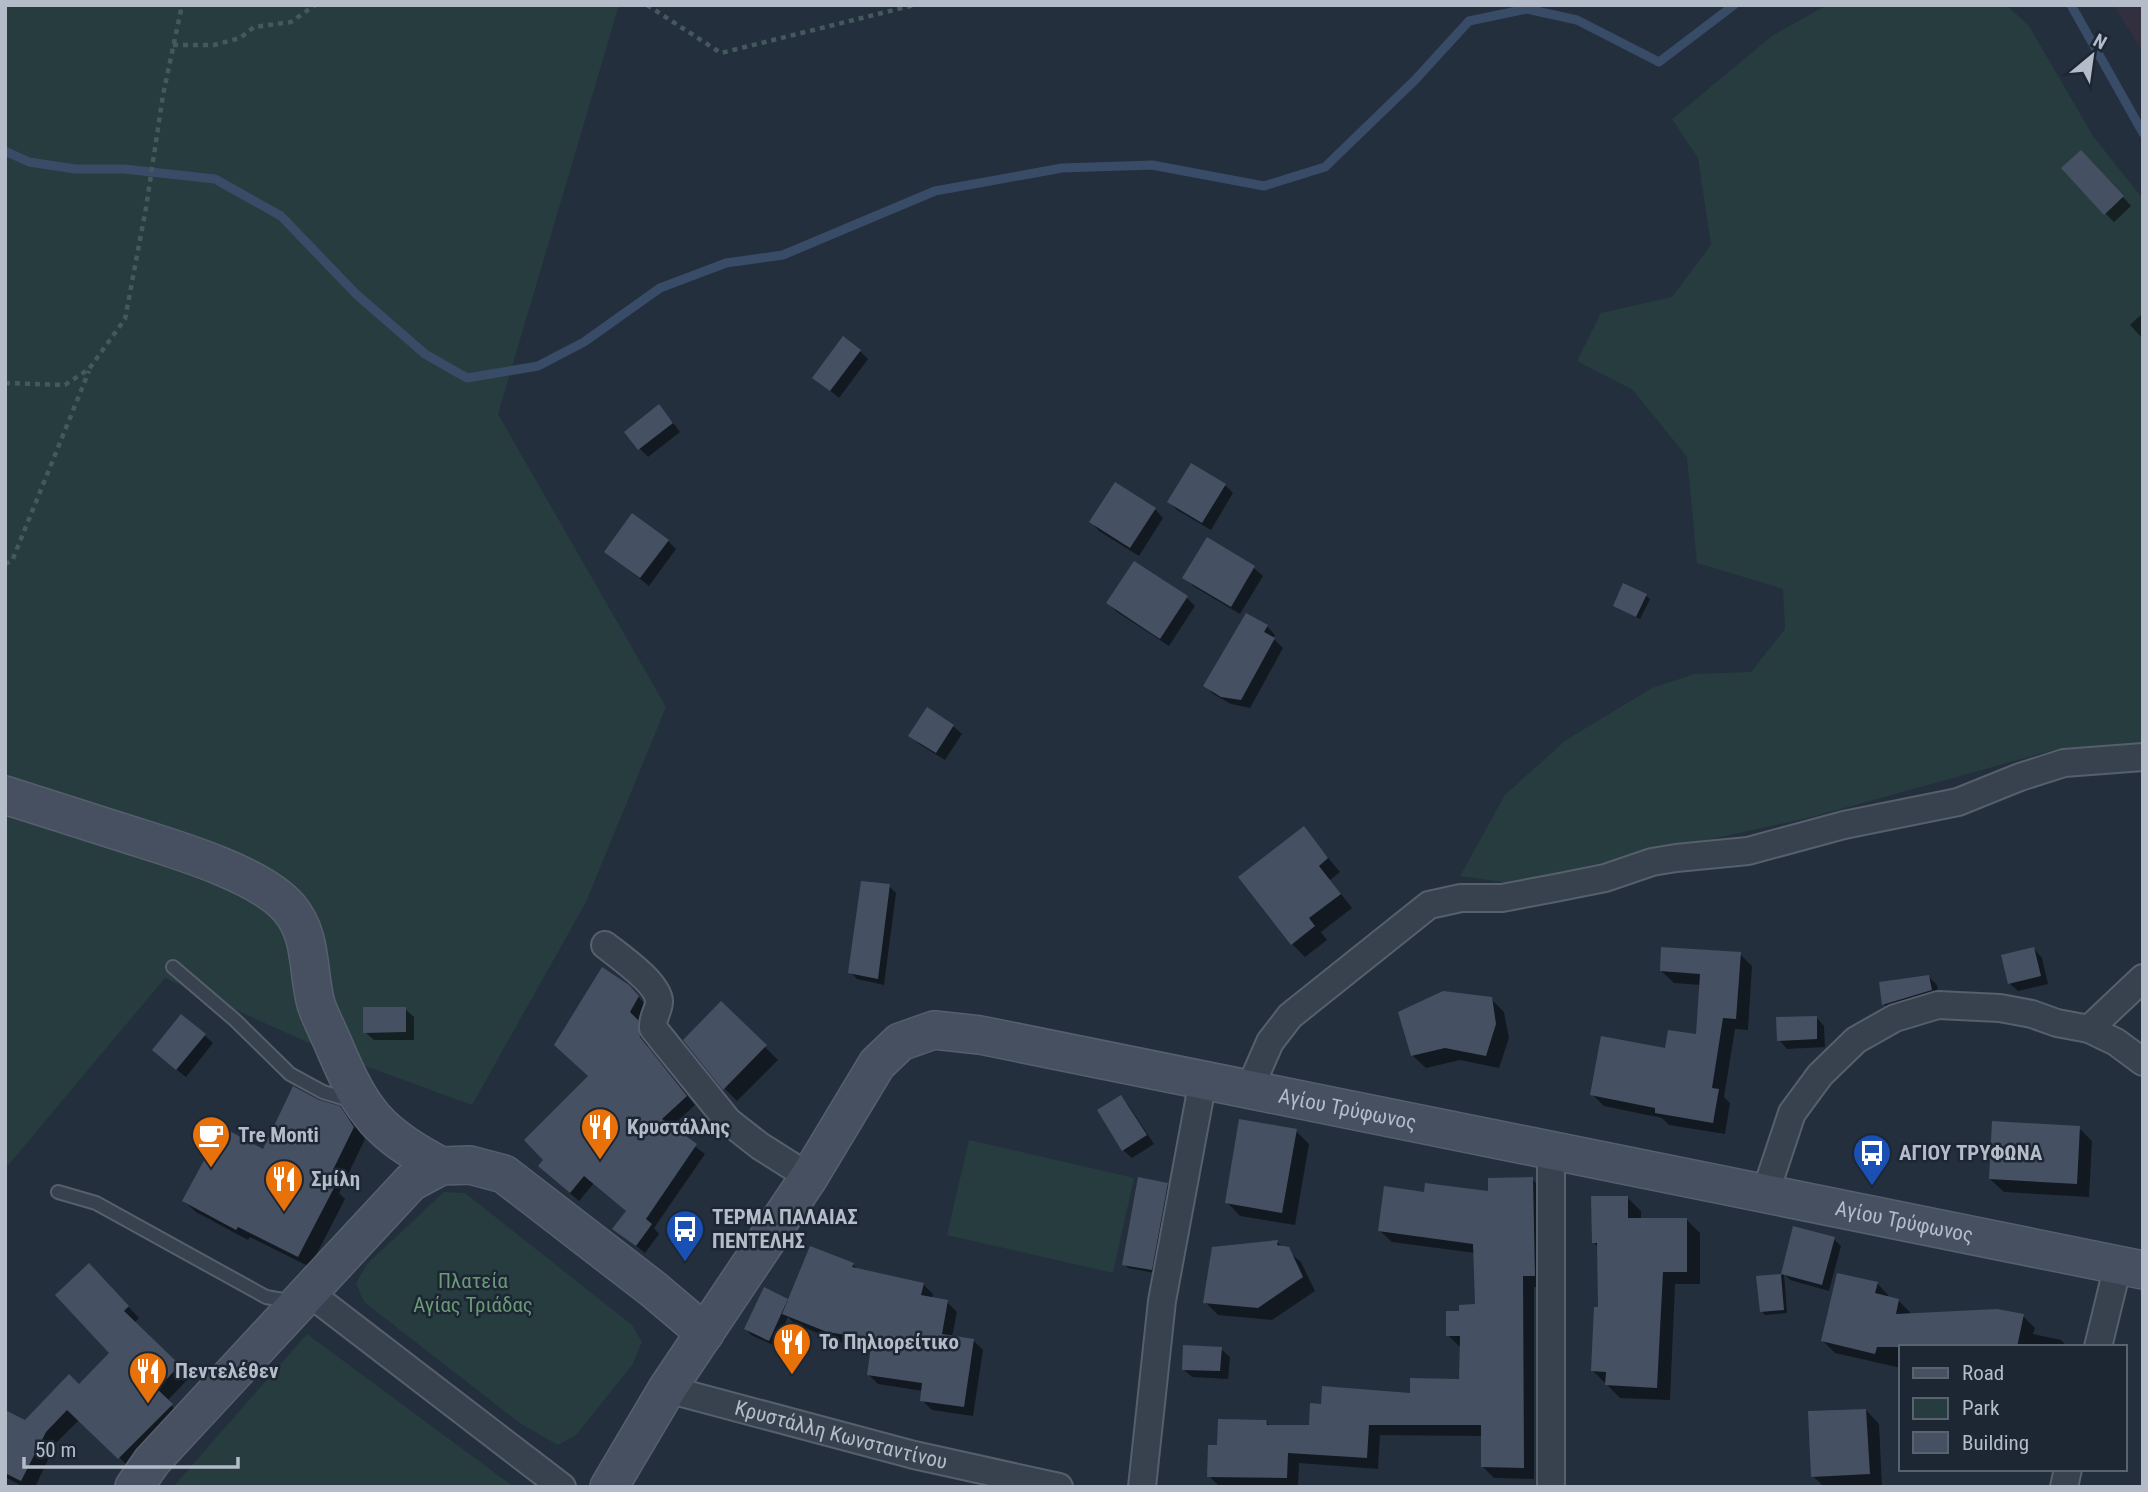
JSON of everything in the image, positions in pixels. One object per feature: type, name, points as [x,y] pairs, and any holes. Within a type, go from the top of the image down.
[{"type":"main road","points":[[5,795],[201,858],[259,885],[289,907],[308,943],[316,1004],[360,1102],[384,1130],[408,1149],[441,1166]]},
{"type":"main road","name":"Αγίου Τρύφωνος","points":[[705,1333],[809,1177],[877,1064],[900,1042],[934,1030],[980,1035],[2130,1268]]},
{"type":"main road","points":[[134,1487],[152,1461],[411,1182],[441,1166],[470,1165],[504,1174],[653,1289],[705,1333],[667,1389],[609,1487]]},
{"type":"street","points":[[1250,1090],[1270,1042],[1290,1016],[1429,905],[1461,898],[1502,898],[1605,878],[1652,862],[1748,851],[1844,825],[1958,802],[2020,777],[2064,764],[2143,757]]},
{"type":"street","points":[[605,945],[653,987],[659,999],[652,1019],[653,1028],[727,1121],[809,1177]]},
{"type":"street","points":[[2089,1029],[2143,978]]},
{"type":"street","points":[[1765,1194],[1792,1113],[1820,1075],[1856,1040],[1895,1018],[1938,1005],[1973,1006],[2032,1014],[2057,1023],[2089,1029],[2116,1042],[2143,1062]]},
{"type":"street","points":[[1142,1487],[1162,1301],[1203,1080]]},
{"type":"street","points":[[1551,1151],[1551,1487]]},
{"type":"street","points":[[2099,1345],[2130,1268]]},
{"type":"street","points":[[303,1297],[562,1487]]},
{"type":"street","name":"Κρυστάλλη Κωνσταντίνου","points":[[667,1389],[914,1455],[1059,1487]]},
{"type":"lane","points":[[173,967],[235,1020],[290,1074],[323,1092],[360,1102]]},
{"type":"lane","points":[[58,1192],[96,1203],[266,1297],[303,1297]]},
{"type":"path","points":[[5,564],[12,561],[89,369],[125,319],[146,208],[163,95],[182,5]]},
{"type":"path","points":[[173,45],[214,45],[240,38],[254,27],[291,22],[315,5]]},
{"type":"path","points":[[647,5],[721,53],[914,5]]},
{"type":"path","points":[[5,383],[65,384],[89,369]]},
{"type":"shaded area","points":[[2113,5],[2143,5],[2143,52]]},
{"type":"green space","points":[[5,5],[619,5],[498,414],[666,707],[586,902],[472,1105],[338,1056],[165,978],[5,1169]]},
{"type":"green space","points":[[1827,5],[2006,5],[2029,26],[2093,136],[2143,199],[2143,744],[2054,750],[1812,817],[1510,883],[1460,876],[1505,795],[1566,740],[1652,688],[1695,674],[1751,672],[1785,629],[1783,589],[1697,563],[1687,457],[1633,390],[1577,361],[1601,313],[1672,297],[1711,245],[1698,158],[1672,119],[1772,36]]},
{"type":"green space","points":[[969,1140],[1134,1178],[1113,1273],[947,1235]]},
{"type":"green space","name":"Πλατεία Αγίας Τριάδας","points":[[444,1192],[465,1193],[632,1325],[642,1342],[632,1365],[576,1435],[558,1445],[521,1424],[364,1302],[356,1283],[367,1264]]},
{"type":"green space","points":[[307,1334],[514,1487],[173,1487]]},
{"type":"building","points":[[2081,150],[2124,196],[2104,215],[2061,168]]},
{"type":"building","points":[[843,336],[861,350],[830,391],[812,378]]},
{"type":"building","points":[[659,404],[673,423],[638,450],[624,432]]},
{"type":"building","points":[[1191,463],[1226,484],[1202,523],[1167,502]]},
{"type":"building","points":[[1115,482],[1156,508],[1130,548],[1089,522]]},
{"type":"building","points":[[632,513],[669,540],[640,578],[604,552]]},
{"type":"building","points":[[1207,537],[1255,566],[1231,607],[1182,578]]},
{"type":"building","points":[[1134,561],[1188,596],[1160,639],[1106,603]]},
{"type":"building","points":[[1623,583],[1647,594],[1636,617],[1613,606]]},
{"type":"building","points":[[1246,613],[1268,625],[1264,632],[1275,638],[1241,700],[1221,697],[1203,686]]},
{"type":"building","points":[[927,707],[954,725],[936,753],[908,736]]},
{"type":"building","points":[[1304,826],[1328,858],[1319,866],[1341,894],[1309,918],[1315,926],[1291,945],[1238,877]]},
{"type":"building","points":[[861,881],[890,884],[878,979],[848,973]]},
{"type":"building","points":[[1661,947],[1741,952],[1736,1019],[1723,1018],[1712,1088],[1719,1089],[1713,1123],[1655,1113],[1655,1108],[1590,1095],[1601,1036],[1665,1048],[1668,1030],[1696,1034],[1700,974],[1660,971]]},
{"type":"building","points":[[2034,947],[2041,976],[2008,984],[2001,955]]},
{"type":"building","points":[[602,967],[629,985],[639,996],[630,1012],[638,1020],[640,1037],[687,1096],[662,1119],[697,1144],[646,1219],[652,1224],[636,1246],[612,1229],[626,1211],[584,1176],[570,1193],[538,1166],[543,1160],[524,1140],[588,1076],[554,1045]]},
{"type":"building","points":[[1929,975],[1932,990],[1882,1005],[1879,982]]},
{"type":"building","points":[[1443,991],[1492,997],[1496,1024],[1486,1056],[1445,1048],[1411,1056],[1398,1012]]},
{"type":"building","points":[[721,1001],[767,1045],[723,1090],[683,1040]]},
{"type":"building","points":[[363,1007],[406,1007],[406,1032],[363,1033]]},
{"type":"building","points":[[181,1014],[206,1034],[176,1070],[152,1050]]},
{"type":"building","points":[[1817,1016],[1817,1039],[1777,1041],[1776,1017]]},
{"type":"building","points":[[293,1086],[319,1100],[340,1106],[354,1127],[327,1182],[335,1186],[298,1257],[238,1227],[236,1230],[182,1201],[222,1127],[263,1149]]},
{"type":"building","points":[[1121,1095],[1147,1135],[1122,1151],[1097,1110]]},
{"type":"building","points":[[1239,1119],[1297,1129],[1282,1213],[1225,1203]]},
{"type":"building","points":[[1992,1121],[2080,1126],[2077,1184],[1989,1179]]},
{"type":"building","points":[[1138,1177],[1168,1183],[1152,1270],[1122,1265]]},
{"type":"building","points":[[1533,1177],[1535,1276],[1523,1276],[1524,1468],[1481,1467],[1481,1425],[1369,1425],[1367,1458],[1288,1453],[1287,1478],[1207,1477],[1208,1445],[1217,1445],[1218,1419],[1266,1420],[1267,1425],[1309,1425],[1310,1403],[1321,1404],[1322,1386],[1410,1393],[1410,1378],[1459,1379],[1460,1336],[1446,1336],[1446,1311],[1459,1311],[1459,1305],[1475,1304],[1473,1244],[1378,1231],[1384,1186],[1424,1192],[1425,1183],[1488,1191],[1488,1178]]},
{"type":"building","points":[[1591,1196],[1628,1196],[1628,1218],[1687,1218],[1687,1272],[1663,1272],[1657,1388],[1605,1385],[1606,1372],[1591,1371],[1594,1307],[1598,1307],[1597,1243],[1592,1243]]},
{"type":"building","points":[[1793,1226],[1835,1237],[1822,1285],[1781,1274]]},
{"type":"building","points":[[1278,1240],[1277,1245],[1289,1247],[1303,1277],[1258,1308],[1203,1303],[1212,1247]]},
{"type":"building","points":[[810,1246],[854,1263],[852,1267],[924,1283],[921,1295],[948,1300],[942,1334],[974,1339],[964,1407],[920,1401],[922,1383],[867,1375],[872,1339],[827,1332],[782,1314]]},
{"type":"building","points":[[89,1263],[129,1306],[124,1311],[180,1365],[157,1389],[173,1404],[118,1459],[67,1410],[46,1432],[21,1481],[5,1473],[5,1410],[25,1420],[69,1374],[79,1384],[109,1353],[55,1295]]},
{"type":"building","points":[[1837,1273],[1878,1282],[1875,1293],[1899,1299],[1896,1314],[1997,1309],[2024,1314],[2017,1345],[1899,1345],[1877,1347],[1875,1354],[1821,1341]]},
{"type":"building","points":[[1781,1274],[1784,1310],[1760,1312],[1756,1276]]},
{"type":"building","points":[[764,1287],[788,1299],[769,1341],[744,1329]]},
{"type":"building","points":[[1183,1345],[1222,1347],[1220,1371],[1182,1370]]},
{"type":"building","points":[[1866,1409],[1870,1474],[1811,1477],[1808,1411]]},
{"type":"waterway","points":[[5,151],[29,162],[75,169],[124,169],[215,179],[281,216],[356,294],[425,354],[467,378],[538,366],[584,342],[660,288],[726,263],[783,255],[935,191],[1062,168],[1152,165],[1264,186],[1325,167],[1415,80],[1469,21],[1527,9],[1577,20],[1659,62],[1734,5]]},
{"type":"waterway","points":[[2071,5],[2143,133]]},
{"type":"place","name":"Κρυστάλλης","points":[[600,1161]]},
{"type":"place","name":"Tre Monti","points":[[211,1169]]},
{"type":"place","name":"ΑΓΙΟΥ ΤΡΥΦΩΝΑ","points":[[1872,1187]]},
{"type":"place","name":"Σμίλη","points":[[284,1213]]},
{"type":"place","name":"ΤΕΡΜΑ ΠΑΛΑΙΑΣ ΠΕΝΤΕΛΗΣ","points":[[685,1263]]},
{"type":"place","name":"Το Πηλιορείτικο","points":[[792,1376]]},
{"type":"place","name":"Πεντελέθεν","points":[[148,1405]]}]
